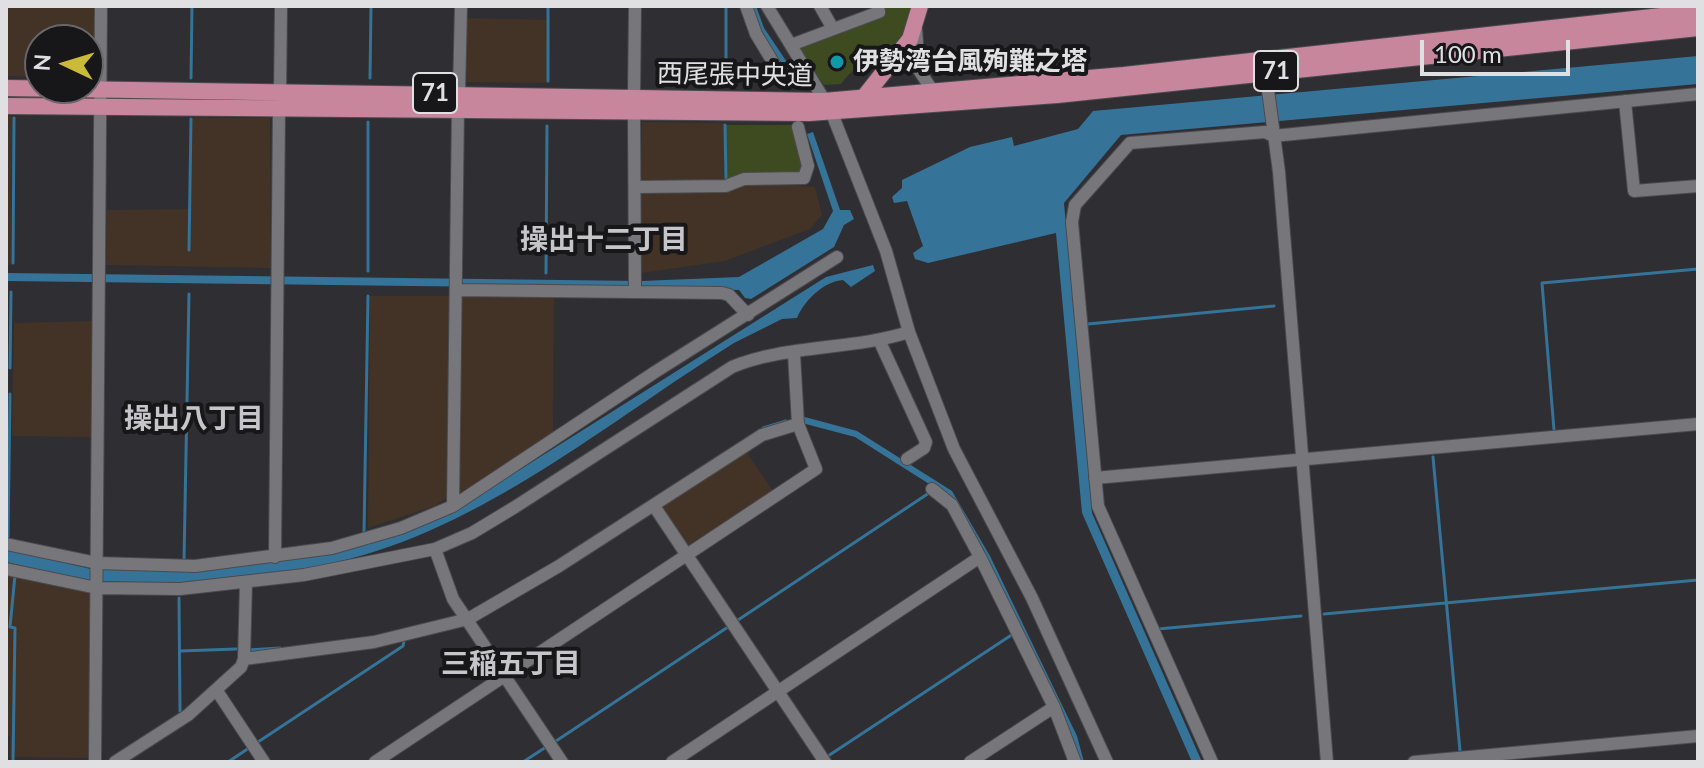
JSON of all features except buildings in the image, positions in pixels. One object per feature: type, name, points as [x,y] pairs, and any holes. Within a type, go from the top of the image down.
[{"type":"main road","points":[[858,103],[916,29],[920,6]]},
{"type":"main road","name":"西尾張中央道","points":[[6,106],[100,109],[279,102],[459,100],[827,106],[1057,95],[1698,12]]},
{"type":"main road","name":"西尾張中央道","points":[[1642,19],[1698,28]]},
{"type":"main road","name":"西尾張中央道","points":[[858,103],[932,90],[1124,75],[1266,70]]},
{"type":"main road","name":"西尾張中央道","points":[[104,92],[279,102]]},
{"type":"street","points":[[275,557],[281,6]]},
{"type":"street","points":[[453,506],[461,6]]},
{"type":"street","points":[[635,6],[635,291]]},
{"type":"street","points":[[746,6],[756,34],[785,82]]},
{"type":"street","points":[[767,6],[827,106],[886,251],[909,332],[954,449],[1032,598],[1107,762]]},
{"type":"street","points":[[820,6],[832,27]]},
{"type":"street","points":[[791,45],[878,9]]},
{"type":"street","points":[[916,29],[919,70],[932,90]]},
{"type":"street","points":[[1266,70],[1304,460],[1327,762]]},
{"type":"street","points":[[1212,762],[1100,513],[1072,210],[1130,143],[1698,94]]},
{"type":"street","points":[[1625,101],[1634,191],[1698,186]]},
{"type":"street","points":[[95,762],[100,104]]},
{"type":"street","points":[[636,187],[726,186],[744,179],[804,178],[808,166],[798,127]]},
{"type":"street","points":[[6,544],[97,564],[195,566],[275,557],[365,539],[453,506],[655,372],[837,257]]},
{"type":"street","points":[[457,290],[729,295],[748,315]]},
{"type":"street","points":[[6,569],[97,585],[180,589],[246,583],[382,562],[435,549],[472,533],[515,507],[732,367],[746,361],[880,342],[909,332]]},
{"type":"street","points":[[880,342],[926,442],[924,448],[907,459]]},
{"type":"street","points":[[375,762],[816,469],[798,424],[794,354]]},
{"type":"street","points":[[244,659],[374,642],[468,619],[654,506],[762,435],[798,424]]},
{"type":"street","points":[[1095,478],[1698,424]]},
{"type":"street","points":[[932,489],[952,505],[980,557],[1054,707],[1075,762]]},
{"type":"street","points":[[654,506],[825,762]]},
{"type":"street","points":[[435,549],[453,599],[562,762]]},
{"type":"street","points":[[672,762],[980,557]]},
{"type":"street","points":[[115,762],[178,722],[241,667],[244,659],[246,583]]},
{"type":"street","points":[[217,691],[264,762]]},
{"type":"street","points":[[970,762],[1054,707]]},
{"type":"street","points":[[1414,762],[1698,736]]},
{"type":"shaded area","points":[[6,6],[96,6],[96,24],[24,24],[24,77],[6,76]]},
{"type":"shaded area","points":[[465,18],[550,20],[549,83],[467,82]]},
{"type":"shaded area","points":[[6,115],[12,116],[11,265],[6,265]]},
{"type":"shaded area","points":[[192,118],[270,118],[271,268],[106,265],[107,210],[191,209]]},
{"type":"shaded area","points":[[642,122],[724,123],[724,182],[641,183]]},
{"type":"shaded area","points":[[757,182],[815,187],[822,215],[810,229],[725,261],[641,273],[641,190]]},
{"type":"shaded area","points":[[462,294],[554,294],[553,432],[459,495]]},
{"type":"shaded area","points":[[370,296],[451,296],[449,496],[435,506],[368,528]]},
{"type":"shaded area","points":[[92,321],[91,437],[12,436],[14,323]]},
{"type":"shaded area","points":[[745,450],[773,491],[689,547],[685,546],[659,508]]},
{"type":"shaded area","points":[[6,572],[90,593],[91,758],[10,757],[10,736],[6,736]]},
{"type":"green space","points":[[884,6],[912,6],[900,39],[893,47],[853,71],[841,84],[824,85],[799,49]]},
{"type":"green space","points":[[725,125],[792,125],[804,165],[801,172],[726,182]]},
{"type":"water","points":[[750,6],[756,6],[764,28],[795,74],[790,78],[758,30]]},
{"type":"water","points":[[1698,56],[1698,84],[1121,135],[1064,203],[1092,513],[1202,762],[1192,762],[1082,513],[1056,233],[928,263],[915,259],[913,253],[923,246],[907,201],[894,203],[892,197],[902,188],[902,180],[970,147],[1012,137],[1014,146],[1078,129],[1093,111]]},
{"type":"water","points":[[813,132],[840,210],[850,210],[854,219],[844,225],[834,247],[751,299],[745,298],[739,290],[6,281],[6,273],[641,281],[739,277],[823,229],[833,211],[807,134]]},
{"type":"water","points":[[873,265],[875,271],[851,287],[843,280],[822,288],[804,305],[797,318],[782,319],[734,343],[592,438],[493,499],[443,525],[391,546],[337,562],[338,565],[177,583],[89,581],[6,562],[6,549],[91,569],[331,553],[459,508],[826,277]]},
{"type":"water","points":[[801,416],[857,431],[952,491],[990,556],[1077,736],[1084,762],[1078,762],[945,494],[855,437],[802,423]]},
{"type":"waterway","points":[[191,78],[192,6]]},
{"type":"waterway","points":[[370,78],[371,6]]},
{"type":"waterway","points":[[548,6],[548,81]]},
{"type":"waterway","points":[[726,6],[726,79]]},
{"type":"waterway","points":[[13,263],[14,118]]},
{"type":"waterway","points":[[189,250],[191,119]]},
{"type":"waterway","points":[[368,122],[368,271]]},
{"type":"waterway","points":[[725,125],[726,181]]},
{"type":"waterway","points":[[546,273],[547,126]]},
{"type":"waterway","points":[[1554,430],[1542,283],[1698,269]]},
{"type":"waterway","points":[[10,368],[11,292]]},
{"type":"waterway","points":[[184,560],[189,294]]},
{"type":"waterway","points":[[364,532],[368,296]]},
{"type":"waterway","points":[[1088,324],[1274,306]]},
{"type":"waterway","points":[[8,538],[10,394]]},
{"type":"waterway","points":[[763,428],[786,421]]},
{"type":"waterway","points":[[1433,457],[1460,751]]},
{"type":"waterway","points":[[738,620],[929,493]]},
{"type":"waterway","points":[[13,762],[15,628],[10,627],[15,575]]},
{"type":"waterway","points":[[1324,614],[1698,580]]},
{"type":"waterway","points":[[179,598],[180,711]]},
{"type":"waterway","points":[[1158,629],[1301,616]]},
{"type":"waterway","points":[[556,741],[728,627]]},
{"type":"waterway","points":[[828,756],[1013,634]]},
{"type":"waterway","points":[[258,742],[403,646],[404,641]]},
{"type":"waterway","points":[[248,650],[280,648]]},
{"type":"waterway","points":[[180,651],[236,649]]},
{"type":"waterway","points":[[523,762],[546,747]]},
{"type":"waterway","points":[[228,762],[249,748]]},
{"type":"place","name":"伊勢湾台風殉難之塔","points":[[837,62]]},
{"type":"district","name":"操出十二丁目","points":[[604,240]]},
{"type":"district","name":"操出八丁目","points":[[194,419]]},
{"type":"district","name":"三稲五丁目","points":[[511,664]]}]
